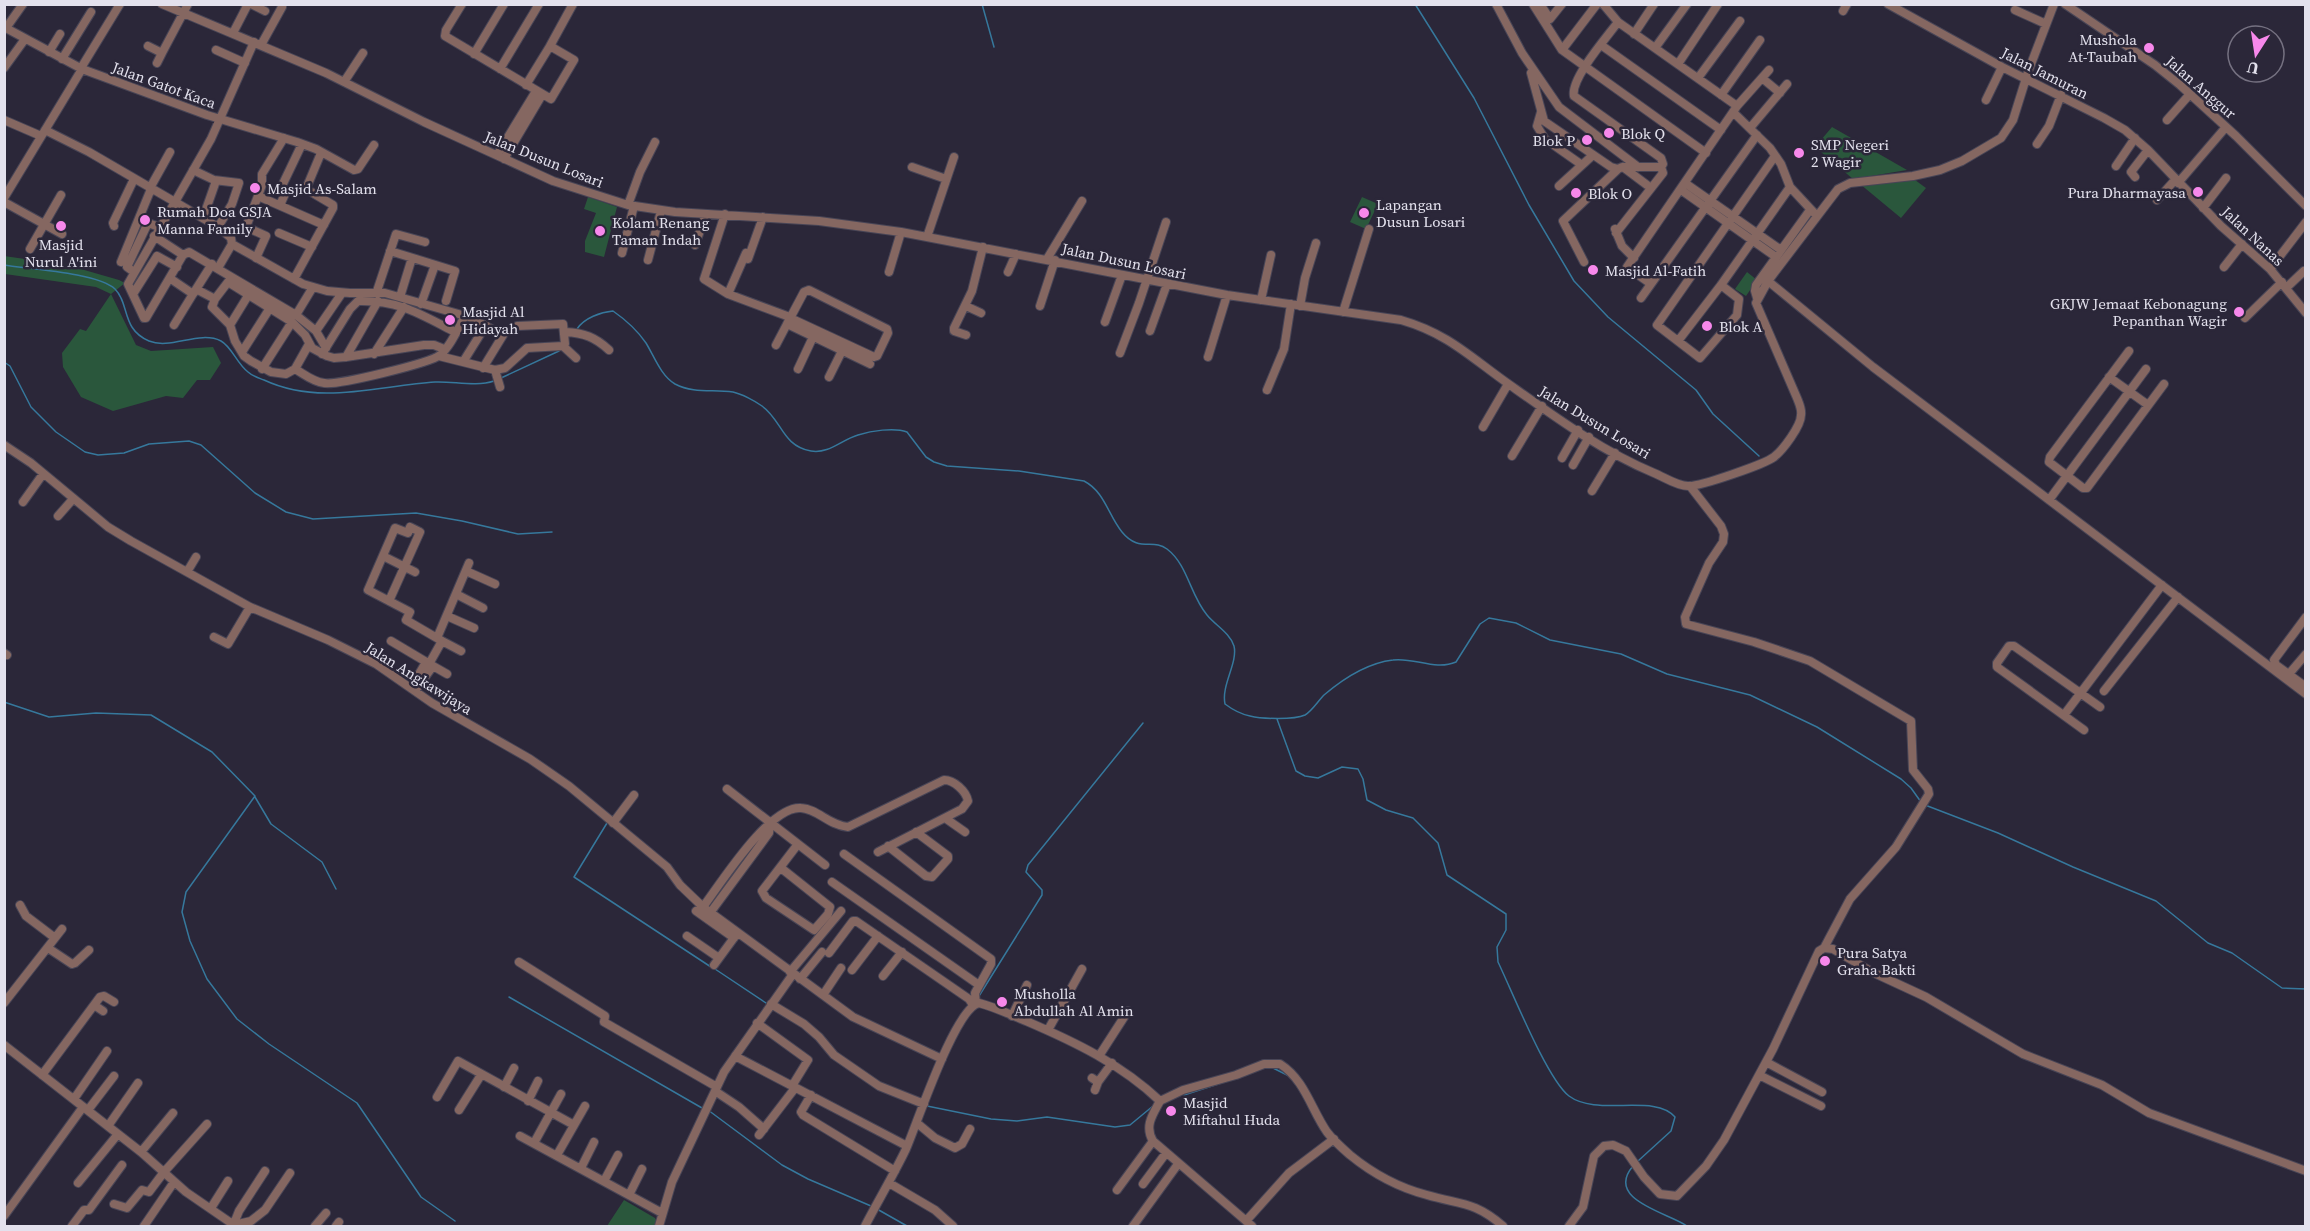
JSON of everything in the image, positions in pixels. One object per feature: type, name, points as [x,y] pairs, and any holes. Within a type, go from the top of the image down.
[{"type":"street","points":[[5,28],[23,4]]},
{"type":"street","points":[[63,234],[43,225],[4,200],[120,4]]},
{"type":"street","name":"Jalan Dusun Losari","points":[[162,4],[186,9],[553,181],[631,206],[661,211],[819,221],[901,232],[1227,295],[1401,320],[1436,332],[1471,355],[1508,384],[1637,466],[1690,486]]},
{"type":"street","points":[[233,33],[250,4],[265,11]]},
{"type":"street","points":[[462,4],[446,30],[445,36],[549,99],[552,98],[574,60],[550,46]]},
{"type":"street","points":[[474,54],[504,4]]},
{"type":"street","points":[[500,69],[539,4]]},
{"type":"street","points":[[526,85],[573,4]]},
{"type":"street","points":[[1496,4],[1534,79],[1544,121],[1611,167],[1635,170],[1661,166]]},
{"type":"street","points":[[1533,4],[1562,50],[1706,153]]},
{"type":"street","points":[[1540,4],[1550,19],[1562,4]]},
{"type":"street","points":[[1562,50],[1597,4]]},
{"type":"street","points":[[1603,4],[1618,22],[1721,95],[1775,156],[1791,187],[1813,213]]},
{"type":"street","points":[[1634,33],[1654,4]]},
{"type":"street","points":[[1655,48],[1687,4]]},
{"type":"street","points":[[1678,64],[1718,4]]},
{"type":"street","name":"Jalan Jamuran","points":[[1888,4],[2002,67],[2116,124],[2148,150],[2177,181]]},
{"type":"street","points":[[1569,1227],[1583,1207],[1591,1166],[1600,1149],[1608,1145],[1617,1145],[1626,1150],[1636,1167],[1660,1194],[1677,1196],[1714,1156],[1766,1062],[1816,958],[1824,948],[1850,899],[1889,856],[1929,794],[1928,789],[1913,770],[1912,726],[1907,718],[1810,660],[1745,639],[1686,624],[1685,617],[1709,563],[1722,545],[1724,534],[1721,526],[1690,486],[1771,459],[1783,448],[1800,421],[1802,412],[1797,398],[1777,349],[1756,308],[1756,285],[1778,254],[1813,213],[1844,185],[1940,170],[1996,143],[2010,127],[2054,4]]},
{"type":"street","name":"Jalan Anggur","points":[[2065,4],[2156,65],[2226,127],[2306,207]]},
{"type":"street","points":[[282,7],[245,63],[220,119],[128,284],[146,318],[171,279],[183,255],[189,252],[215,266],[316,331],[324,351]]},
{"type":"street","points":[[157,63],[186,9]]},
{"type":"street","points":[[2015,10],[2046,24]]},
{"type":"street","points":[[62,58],[91,12]]},
{"type":"street","points":[[1698,78],[1740,21]]},
{"type":"street","points":[[1618,22],[1577,79],[1573,91],[1574,96],[1661,158],[1663,164],[1614,228],[1622,246],[1634,258]]},
{"type":"street","name":"Jalan Gatot Kaca","points":[[5,28],[82,69],[220,119],[302,144],[357,170],[374,145]]},
{"type":"street","points":[[50,52],[60,34]]},
{"type":"street","points":[[4,68],[25,39]]},
{"type":"street","points":[[1721,95],[1760,40]]},
{"type":"street","points":[[1601,45],[1721,130]]},
{"type":"street","points":[[148,46],[162,53]]},
{"type":"street","points":[[216,50],[245,63]]},
{"type":"street","points":[[344,82],[363,52]]},
{"type":"street","points":[[1522,53],[1559,107],[1635,170],[1647,185]]},
{"type":"street","points":[[1986,100],[2002,67]]},
{"type":"street","points":[[1651,284],[1627,267],[1735,109],[1769,70]]},
{"type":"street","points":[[1762,78],[1780,93]]},
{"type":"street","points":[[1641,298],[1708,204],[1787,84]]},
{"type":"street","points":[[500,157],[539,93]]},
{"type":"street","points":[[2167,120],[2190,94]]},
{"type":"street","points":[[2037,144],[2049,126],[2061,96]]},
{"type":"street","points":[[1541,111],[1537,126],[1545,139],[1582,165]]},
{"type":"street","points":[[4,120],[89,152],[218,227],[231,238],[232,244],[194,292],[174,326]]},
{"type":"street","points":[[2157,200],[2226,127]]},
{"type":"street","points":[[256,258],[266,236],[246,226],[262,183],[262,174],[284,138]]},
{"type":"street","points":[[2116,166],[2135,138]]},
{"type":"street","points":[[622,253],[638,177],[655,142]]},
{"type":"street","points":[[280,205],[285,194],[280,190],[302,144]]},
{"type":"street","points":[[2135,177],[2130,172],[2148,150]]},
{"type":"street","points":[[120,262],[151,188],[170,152]]},
{"type":"street","points":[[294,279],[333,206],[306,189],[321,153]]},
{"type":"street","points":[[1559,186],[1593,155]]},
{"type":"street","points":[[1721,285],[1739,299],[1737,315],[1700,358],[1657,325],[1775,156]]},
{"type":"street","points":[[927,237],[954,157]]},
{"type":"street","points":[[1616,233],[1663,173],[1661,166]]},
{"type":"street","points":[[912,167],[946,179]]},
{"type":"street","points":[[1584,262],[1563,221],[1620,168]]},
{"type":"street","points":[[193,170],[216,181],[239,184],[229,210],[218,227]]},
{"type":"street","points":[[2203,208],[2226,178]]},
{"type":"street","points":[[114,226],[113,223],[134,179]]},
{"type":"street","points":[[203,218],[216,181]]},
{"type":"street","name":"Jalan Nanas","points":[[2177,181],[2270,269],[2306,313]]},
{"type":"street","points":[[1683,186],[1778,254]]},
{"type":"street","points":[[1678,341],[1791,187]]},
{"type":"street","points":[[30,249],[61,195]]},
{"type":"street","points":[[258,196],[324,225]]},
{"type":"street","points":[[1040,306],[1051,260],[1082,201]]},
{"type":"street","points":[[648,260],[661,211]]},
{"type":"street","points":[[1757,298],[1813,213]]},
{"type":"street","points":[[695,245],[706,214]]},
{"type":"street","points":[[725,214],[704,279],[728,294],[789,321],[876,357],[888,333],[887,329],[809,290],[804,292],[789,321],[776,345]]},
{"type":"street","points":[[743,271],[763,217]]},
{"type":"street","points":[[1120,353],[1166,222]]},
{"type":"street","points":[[2270,269],[2306,222]]},
{"type":"street","points":[[134,272],[127,267],[148,223],[159,227]]},
{"type":"street","points":[[1343,312],[1369,230]]},
{"type":"street","points":[[889,272],[901,232]]},
{"type":"street","points":[[279,233],[312,247]]},
{"type":"street","points":[[346,357],[378,296],[394,236],[398,233],[425,242]]},
{"type":"street","points":[[154,236],[183,255]]},
{"type":"street","points":[[1267,390],[1286,344],[1316,243]]},
{"type":"street","points":[[232,244],[294,279],[313,287],[342,293],[400,297],[465,316],[497,332],[505,332],[517,326],[559,324],[564,326],[565,347],[576,358]]},
{"type":"street","points":[[2224,267],[2242,244]]},
{"type":"street","points":[[966,335],[954,329],[972,291],[983,247]]},
{"type":"street","points":[[390,251],[455,271],[446,301]]},
{"type":"street","points":[[728,294],[747,253]]},
{"type":"street","points":[[1008,272],[1016,254]]},
{"type":"street","points":[[1261,300],[1271,255]]},
{"type":"street","points":[[133,294],[157,256],[177,267]]},
{"type":"street","points":[[400,297],[412,258]]},
{"type":"street","points":[[421,304],[435,265]]},
{"type":"street","points":[[2245,318],[2304,271]]},
{"type":"street","points":[[1105,322],[1122,275]]},
{"type":"street","points":[[171,279],[194,292],[215,299]]},
{"type":"street","points":[[1768,281],[1873,367],[2306,694]]},
{"type":"street","points":[[309,344],[295,369],[282,374],[262,369],[242,352],[230,325],[212,307],[215,299],[228,282],[270,308],[294,318],[312,348],[324,351],[334,358],[434,345],[442,353],[495,372],[510,366],[527,348],[565,347]]},
{"type":"street","points":[[1150,331],[1167,284]]},
{"type":"street","points":[[262,369],[313,287]]},
{"type":"street","points":[[316,331],[342,293]]},
{"type":"street","points":[[230,325],[249,294]]},
{"type":"street","points":[[1208,357],[1227,295]]},
{"type":"street","points":[[324,351],[350,309],[358,301],[378,296],[455,332]]},
{"type":"street","points":[[966,306],[981,313]]},
{"type":"street","points":[[242,352],[270,308]]},
{"type":"street","points":[[374,354],[404,308]]},
{"type":"street","points":[[295,369],[314,380],[328,384],[399,368],[442,353],[465,316]]},
{"type":"street","points":[[789,321],[813,337],[870,364]]},
{"type":"street","points":[[463,362],[486,326]]},
{"type":"street","points":[[483,368],[505,332]]},
{"type":"street","points":[[565,332],[591,336],[609,350]]},
{"type":"street","points":[[798,369],[813,337]]},
{"type":"street","points":[[829,377],[842,351]]},
{"type":"street","points":[[2129,351],[2049,462],[2083,488],[2089,486],[2164,384]]},
{"type":"street","points":[[2049,500],[2146,369]]},
{"type":"street","points":[[495,372],[500,386]]},
{"type":"street","points":[[2109,377],[2148,405]]},
{"type":"street","points":[[1483,427],[1508,384]]},
{"type":"street","points":[[1512,456],[1542,406]]},
{"type":"street","points":[[1562,458],[1578,430]]},
{"type":"street","points":[[1573,465],[1589,437]]},
{"type":"street","name":"Jalan Angkawijaya","points":[[4,445],[44,474],[108,527],[250,607],[328,640],[376,664],[455,717],[547,770],[668,867],[680,885],[703,910],[736,935],[853,1017],[942,1059]]},
{"type":"street","points":[[1592,491],[1615,453]]},
{"type":"street","points":[[23,502],[44,474]]},
{"type":"street","points":[[58,516],[73,499]]},
{"type":"street","points":[[389,601],[420,532],[410,527],[408,533],[395,528],[368,590],[389,601],[410,612],[406,620],[461,651]]},
{"type":"street","points":[[383,556],[415,572]]},
{"type":"street","points":[[187,572],[196,557]]},
{"type":"street","points":[[413,690],[429,664],[468,567],[495,584]]},
{"type":"street","points":[[2064,715],[2163,585]]},
{"type":"street","points":[[456,594],[483,608]]},
{"type":"street","points":[[2103,691],[2178,597]]},
{"type":"street","points":[[214,637],[228,644],[250,607]]},
{"type":"street","points":[[447,616],[474,628]]},
{"type":"street","points":[[2306,616],[2275,657],[2276,664],[2306,687]]},
{"type":"street","points":[[391,641],[447,674]]},
{"type":"street","points":[[2084,730],[1997,667],[1996,663],[2008,646],[2014,646],[2100,707]]},
{"type":"street","points":[[2289,674],[2306,654]]},
{"type":"street","points":[[687,936],[717,962],[736,935],[703,910],[721,890],[762,829],[787,810],[800,807],[834,824],[848,827],[948,779],[953,781],[967,796],[968,801],[962,809],[878,852]]},
{"type":"street","points":[[728,789],[825,865]]},
{"type":"street","points":[[613,823],[634,795]]},
{"type":"street","points":[[945,818],[965,832]]},
{"type":"street","points":[[888,846],[926,876],[932,877],[948,859],[948,856],[916,832]]},
{"type":"street","points":[[781,868],[830,907],[828,914],[814,930],[763,895],[762,890],[798,844]]},
{"type":"street","points":[[844,854],[988,957],[991,964],[975,993],[974,1004],[961,1021],[942,1059],[907,1146],[865,1227]]},
{"type":"street","points":[[832,882],[979,984]]},
{"type":"street","points":[[20,905],[26,916],[55,938]]},
{"type":"street","points":[[661,1219],[676,1172],[716,1089],[735,1056],[841,911]]},
{"type":"street","points":[[795,975],[825,952],[855,920],[974,1004],[986,1005],[1048,1030],[1099,1056],[1141,1083],[1160,1101]]},
{"type":"street","points":[[4,1003],[62,929]]},
{"type":"street","points":[[852,970],[878,936]]},
{"type":"street","points":[[48,948],[72,964],[89,951]]},
{"type":"street","points":[[1824,948],[1833,949],[1872,972],[1926,997],[2023,1054],[2102,1085],[2149,1113],[2306,1172]]},
{"type":"street","points":[[883,976],[902,952]]},
{"type":"street","points":[[519,962],[605,1016],[604,1022],[716,1089],[739,1107],[761,1132],[794,1087],[808,1060],[757,1023]]},
{"type":"street","points":[[823,995],[841,968]]},
{"type":"street","points":[[1048,1030],[1082,969]]},
{"type":"street","points":[[1012,1016],[1027,985]]},
{"type":"street","points":[[42,1075],[102,996],[114,1002]]},
{"type":"street","points":[[771,1004],[804,1024],[834,1055],[879,1086],[924,1104]]},
{"type":"street","points":[[94,1005],[103,1011]]},
{"type":"street","points":[[1099,1056],[1128,1011]]},
{"type":"street","points":[[4,1045],[141,1152],[174,1182],[233,1226]]},
{"type":"street","points":[[74,1099],[107,1051]]},
{"type":"street","points":[[735,1056],[907,1146]]},
{"type":"street","points":[[437,1097],[458,1061],[574,1125]]},
{"type":"street","points":[[1766,1062],[1822,1092]]},
{"type":"street","points":[[1095,1083],[1112,1063]]},
{"type":"street","points":[[1334,1140],[1289,1173],[1249,1224],[1153,1141],[1149,1122],[1160,1101],[1183,1090],[1236,1075],[1264,1064],[1280,1064],[1305,1090],[1334,1140],[1363,1165],[1388,1180],[1429,1196],[1469,1204],[1487,1214],[1503,1227]]},
{"type":"street","points":[[504,1087],[514,1068]]},
{"type":"street","points":[[459,1110],[481,1075]]},
{"type":"street","points":[[1759,1075],[1821,1106]]},
{"type":"street","points":[[4,1216],[85,1108],[114,1076]]},
{"type":"street","points":[[528,1101],[538,1081]]},
{"type":"street","points":[[108,1126],[138,1083]]},
{"type":"street","points":[[534,1143],[561,1094]]},
{"type":"street","points":[[811,1095],[801,1114],[895,1171]]},
{"type":"street","points":[[557,1155],[585,1106]]},
{"type":"street","points":[[141,1152],[173,1113]]},
{"type":"street","points":[[917,1123],[935,1138],[955,1148],[962,1144],[970,1129]]},
{"type":"street","points":[[114,1204],[127,1208],[142,1190],[149,1192],[207,1124]]},
{"type":"street","points":[[78,1183],[118,1134]]},
{"type":"street","points":[[520,1136],[629,1195],[661,1219]]},
{"type":"street","points":[[1117,1190],[1153,1141]]},
{"type":"street","points":[[581,1168],[594,1142]]},
{"type":"street","points":[[1143,1184],[1166,1153]]},
{"type":"street","points":[[604,1181],[618,1155]]},
{"type":"street","points":[[1133,1227],[1178,1164]]},
{"type":"street","points":[[72,1227],[84,1210],[89,1210],[122,1165]]},
{"type":"street","points":[[629,1195],[642,1169]]},
{"type":"street","points":[[233,1226],[239,1211],[265,1171]]},
{"type":"street","points":[[233,1226],[251,1221],[265,1210],[290,1173]]},
{"type":"street","points":[[211,1208],[228,1181]]},
{"type":"street","points":[[144,1227],[174,1182]]},
{"type":"street","points":[[889,1183],[934,1210],[953,1227]]},
{"type":"street","points":[[614,1192],[661,1219]]},
{"type":"street","points":[[313,1225],[326,1213]]},
{"type":"green space","points":[[1832,127],[1907,170],[1853,179],[1815,147]]},
{"type":"green space","points":[[1915,180],[1926,188],[1901,218],[1860,184]]},
{"type":"green space","name":"Kolam Renang Taman Indah","points":[[588,197],[617,207],[604,257],[585,252],[585,241],[596,213],[584,209]]},
{"type":"green space","name":"Lapangan Dusun Losari","points":[[1362,197],[1378,204],[1366,229],[1350,222]]},
{"type":"green space","points":[[4,256],[67,265],[125,283],[111,294],[96,287],[5,274]]},
{"type":"green space","points":[[1747,272],[1757,280],[1746,296],[1735,289]]},
{"type":"green space","points":[[111,294],[136,345],[151,351],[213,347],[221,363],[210,380],[197,380],[183,398],[166,396],[113,411],[81,397],[63,367],[62,353],[80,329],[86,331]]},
{"type":"green space","points":[[624,1200],[655,1218],[656,1226],[607,1226]]},
{"type":"waterway","points":[[982,4],[994,47]]},
{"type":"waterway","points":[[1415,4],[1474,98],[1529,205],[1574,281],[1608,317],[1696,390],[1713,414],[1759,456]]},
{"type":"waterway","points":[[4,265],[79,275],[106,284],[120,295],[130,323],[140,336],[158,343],[204,338],[221,341],[250,373],[285,388],[327,393],[435,382],[472,384],[494,381]]},
{"type":"waterway","points":[[577,329],[593,316],[613,311],[639,334],[662,371],[675,384],[689,389],[740,394],[769,412],[794,444],[811,451],[829,449],[858,435],[896,430],[907,432],[926,457],[947,466],[1019,471],[1084,481],[1097,491],[1117,525],[1128,538],[1140,544],[1162,546],[1180,563],[1201,607],[1232,641],[1235,653],[1225,689],[1225,704],[1243,714],[1278,718],[1305,715],[1324,695],[1340,683],[1374,664],[1393,660],[1409,660],[1432,665],[1456,662],[1480,624],[1489,618],[1516,623],[1550,640],[1621,654],[1667,674],[1750,695],[1817,727],[1901,779],[1921,802]]},
{"type":"waterway","points":[[501,378],[559,351]]},
{"type":"waterway","points":[[4,362],[10,366],[31,407],[56,432],[85,452],[98,455],[124,453],[149,444],[189,441],[201,445],[255,493],[286,512],[313,519],[416,513],[518,534],[552,532]]},
{"type":"waterway","points":[[4,702],[49,717],[96,713],[151,715],[212,752],[255,796],[186,892],[182,912],[190,941],[207,979],[237,1019],[269,1044],[357,1103],[421,1197],[455,1221]]},
{"type":"waterway","points":[[1277,719],[1296,771],[1305,776],[1318,778],[1342,767],[1358,769],[1363,779],[1367,800],[1386,810],[1413,818],[1438,843],[1447,875],[1506,914],[1506,930],[1497,947],[1498,962],[1541,1054],[1560,1087],[1569,1096],[1581,1102],[1595,1105],[1654,1107],[1666,1110],[1675,1117],[1671,1131],[1638,1161]]},
{"type":"waterway","points":[[979,996],[1042,895],[1042,890],[1026,872],[1028,865],[1143,723]]},
{"type":"waterway","points":[[255,797],[271,824],[322,862],[336,889]]},
{"type":"waterway","points":[[1925,805],[1998,833],[2156,901],[2208,943],[2232,953],[2282,988],[2306,989]]},
{"type":"waterway","points":[[607,823],[574,877],[711,967]]},
{"type":"waterway","points":[[715,969],[766,1003]]},
{"type":"waterway","points":[[509,997],[702,1108]]},
{"type":"waterway","points":[[1273,1068],[1287,1075]]},
{"type":"waterway","points":[[1184,1095],[1249,1074]]},
{"type":"waterway","points":[[927,1106],[991,1119],[1017,1121],[1047,1117],[1115,1127],[1130,1125],[1153,1106]]},
{"type":"waterway","points":[[708,1110],[782,1165],[808,1179],[871,1206]]},
{"type":"waterway","points":[[1633,1166],[1626,1178],[1627,1188],[1633,1196],[1642,1204],[1687,1226]]},
{"type":"waterway","points":[[877,1209],[907,1226]]},
{"type":"place","name":"Mushola At-Taubah","points":[[2149,48]]},
{"type":"place","name":"Blok Q","points":[[1609,133]]},
{"type":"place","name":"Blok P","points":[[1587,140]]},
{"type":"place","name":"SMP Negeri 2 Wagir","points":[[1799,153]]},
{"type":"place","name":"Masjid As-Salam","points":[[255,188]]},
{"type":"place","name":"Pura Dharmayasa","points":[[2198,192]]},
{"type":"place","name":"Blok O","points":[[1576,193]]},
{"type":"place","name":"Lapangan Dusun Losari","points":[[1364,213]]},
{"type":"place","name":"Rumah Doa GSJA Manna Family","points":[[145,220]]},
{"type":"place","name":"Masjid Nurul A'ini","points":[[61,226]]},
{"type":"place","name":"Kolam Renang Taman Indah","points":[[600,231]]},
{"type":"place","name":"Masjid Al-Fatih","points":[[1593,270]]},
{"type":"place","name":"GKJW Jemaat Kebonagung Pepanthan Wagir","points":[[2239,312]]},
{"type":"place","name":"Masjid Al Hidayah","points":[[450,320]]},
{"type":"place","name":"Blok A","points":[[1707,326]]},
{"type":"place","name":"Pura Satya Graha Bakti","points":[[1825,961]]},
{"type":"place","name":"Musholla Abdullah Al Amin","points":[[1002,1002]]},
{"type":"place","name":"Masjid Miftahul Huda","points":[[1171,1111]]}]
